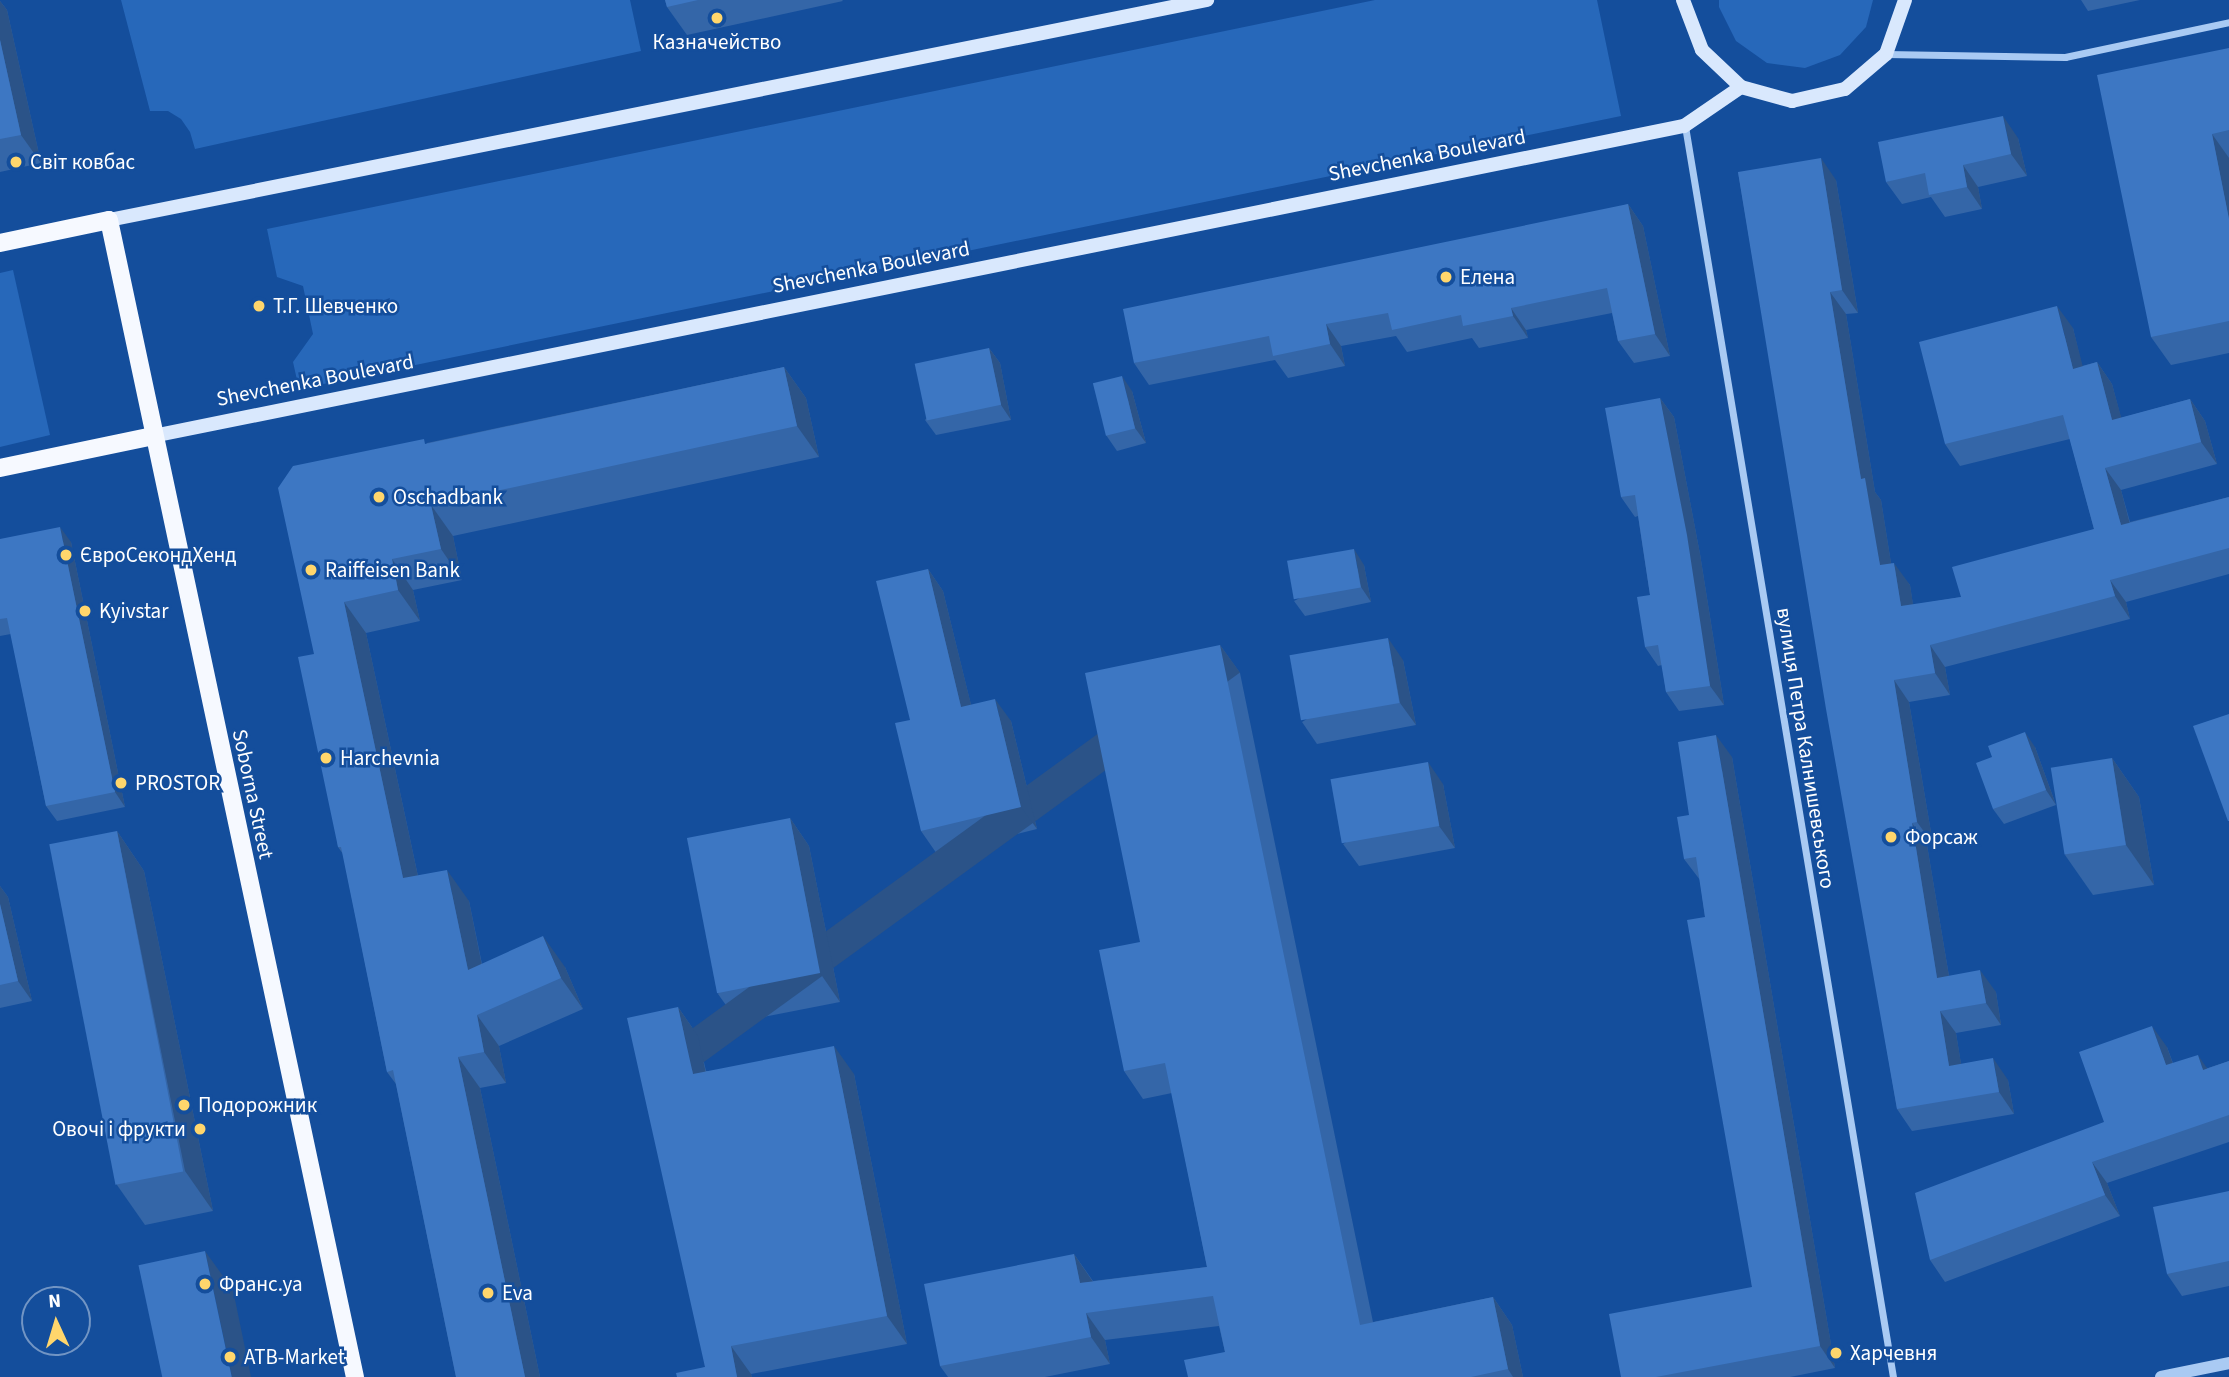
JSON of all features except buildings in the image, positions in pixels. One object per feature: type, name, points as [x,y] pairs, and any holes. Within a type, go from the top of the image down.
[{"type":"main road","points":[[0,243],[1207,0]]},
{"type":"main road","points":[[1684,0],[1702,50],[1741,87],[1793,101],[1845,89],[1886,54],[1905,0]]},
{"type":"main road","name":"Shevchenka Boulevard","points":[[0,468],[1685,126],[1741,87]]},
{"type":"main road","name":"Soborna Street","points":[[108,220],[355,1377]]},
{"type":"street","points":[[1886,54],[2065,57],[2229,22]]},
{"type":"street","name":"вулиця Петра Калнишевського","points":[[1685,126],[1893,1377]]},
{"type":"street","points":[[2161,1377],[2229,1363]]},
{"type":"shaded area","points":[[121,0],[630,0],[641,51],[195,149],[190,132],[181,119],[168,111],[150,111]]},
{"type":"shaded area","points":[[1375,0],[1597,0],[1621,116],[299,389],[293,362],[313,334],[303,286],[277,277],[267,229]]},
{"type":"shaded area","points":[[1719,0],[1873,0],[1866,27],[1840,55],[1805,68],[1767,63],[1736,41],[1719,7]]},
{"type":"shaded area","points":[[13,270],[50,435],[0,447],[0,273]]},
{"type":"place","name":"Казначейство","points":[[717,18]]},
{"type":"place","name":"Світ ковбас","points":[[16,162]]},
{"type":"place","name":"Елена","points":[[1446,277]]},
{"type":"place","name":"Т.Г. Шевченко","points":[[259,306]]},
{"type":"place","name":"Oschadbank","points":[[379,497]]},
{"type":"place","name":"ЄвроСекондХенд","points":[[66,555]]},
{"type":"place","name":"Raiffeisen Bank","points":[[311,570]]},
{"type":"place","name":"Kyivstar","points":[[85,611]]},
{"type":"place","name":"Harchevnia","points":[[326,758]]},
{"type":"place","name":"PROSTOR","points":[[121,783]]},
{"type":"place","name":"Форсаж","points":[[1891,837]]},
{"type":"place","name":"Подорожник","points":[[184,1105]]},
{"type":"place","name":"Овочі і фрукти","points":[[200,1129]]},
{"type":"place","name":"Франс.уа","points":[[205,1284]]},
{"type":"place","name":"Eva","points":[[488,1293]]},
{"type":"place","name":"Харчевня","points":[[1836,1353]]},
{"type":"place","name":"ATB-Market","points":[[230,1357]]}]
